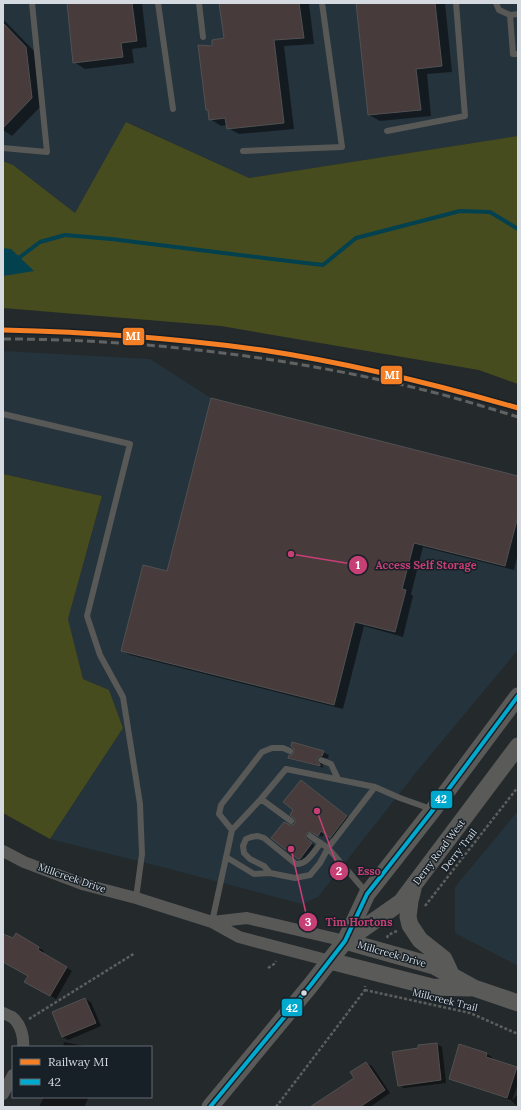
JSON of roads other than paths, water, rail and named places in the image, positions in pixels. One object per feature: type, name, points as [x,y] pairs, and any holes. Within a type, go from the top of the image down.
[{"type":"main road","name":"Derry Road West","points":[[210,1107],[330,962],[345,941],[367,894],[433,810],[518,696]]},
{"type":"main road","name":"Derry Road West","points":[[345,941],[401,902],[518,746]]},
{"type":"main road","points":[[414,885],[408,917],[410,925],[420,940],[444,959],[452,976]]},
{"type":"main road","name":"Millcreek Drive","points":[[345,941],[434,966],[474,988],[518,1003]]},
{"type":"main road","name":"Millcreek Drive","points":[[330,962],[432,986],[474,988]]},
{"type":"street","name":"Millcreek Drive","points":[[3,851],[24,862],[82,884],[136,898],[212,922],[240,937],[330,962]]},
{"type":"street","name":"Millcreek Drive","points":[[212,922],[248,918],[345,941]]},
{"type":"street","points":[[3,1013],[12,1017],[18,1025],[24,1038],[24,1046]]},
{"type":"street","points":[[3,1094],[12,1077]]},
{"type":"lane","points":[[3,148],[48,152],[32,3]]},
{"type":"lane","points":[[158,3],[173,109]]},
{"type":"lane","points":[[199,3],[203,37]]},
{"type":"lane","points":[[243,151],[342,147],[322,3]]},
{"type":"lane","points":[[388,131],[465,116],[456,3]]},
{"type":"lane","points":[[496,3],[499,10],[510,15],[518,14]]},
{"type":"lane","points":[[510,15],[513,54],[518,54]]},
{"type":"lane","points":[[3,414],[130,444],[87,616],[100,655],[123,697],[140,804],[142,854],[136,898]]},
{"type":"lane","points":[[232,830],[219,814],[221,805],[262,752],[272,748],[284,748],[290,751]]},
{"type":"lane","points":[[321,760],[331,764],[338,779]]},
{"type":"lane","points":[[212,922],[232,830],[286,769],[375,787],[433,810]]},
{"type":"lane","points":[[226,856],[254,874],[270,873],[294,878],[310,874],[320,863],[328,848],[375,787]]},
{"type":"lane","points":[[261,799],[291,821]]},
{"type":"lane","points":[[270,873],[264,866],[250,859],[244,853],[243,846],[246,839],[258,836],[264,838],[296,864],[306,862],[321,843]]},
{"type":"lane","points":[[310,836],[328,848],[367,894]]},
{"type":"water","points":[[3,248],[11,249],[34,271],[3,276]]},
{"type":"waterway","points":[[15,258],[20,257],[40,242],[65,235],[111,239],[323,265],[356,238],[460,211],[490,212],[518,229]]},
{"type":"railway","points":[[3,339],[58,340],[168,347],[278,361],[386,381],[440,394],[518,417]]},
{"type":"rail line","name":"MI","points":[[3,330],[132,336],[262,350],[327,361],[391,375],[518,408]]},
{"type":"place","name":"Access Self Storage","points":[[291,554]]},
{"type":"place","name":"Esso","points":[[317,811]]},
{"type":"place","name":"Tim Hortons","points":[[291,849]]}]
